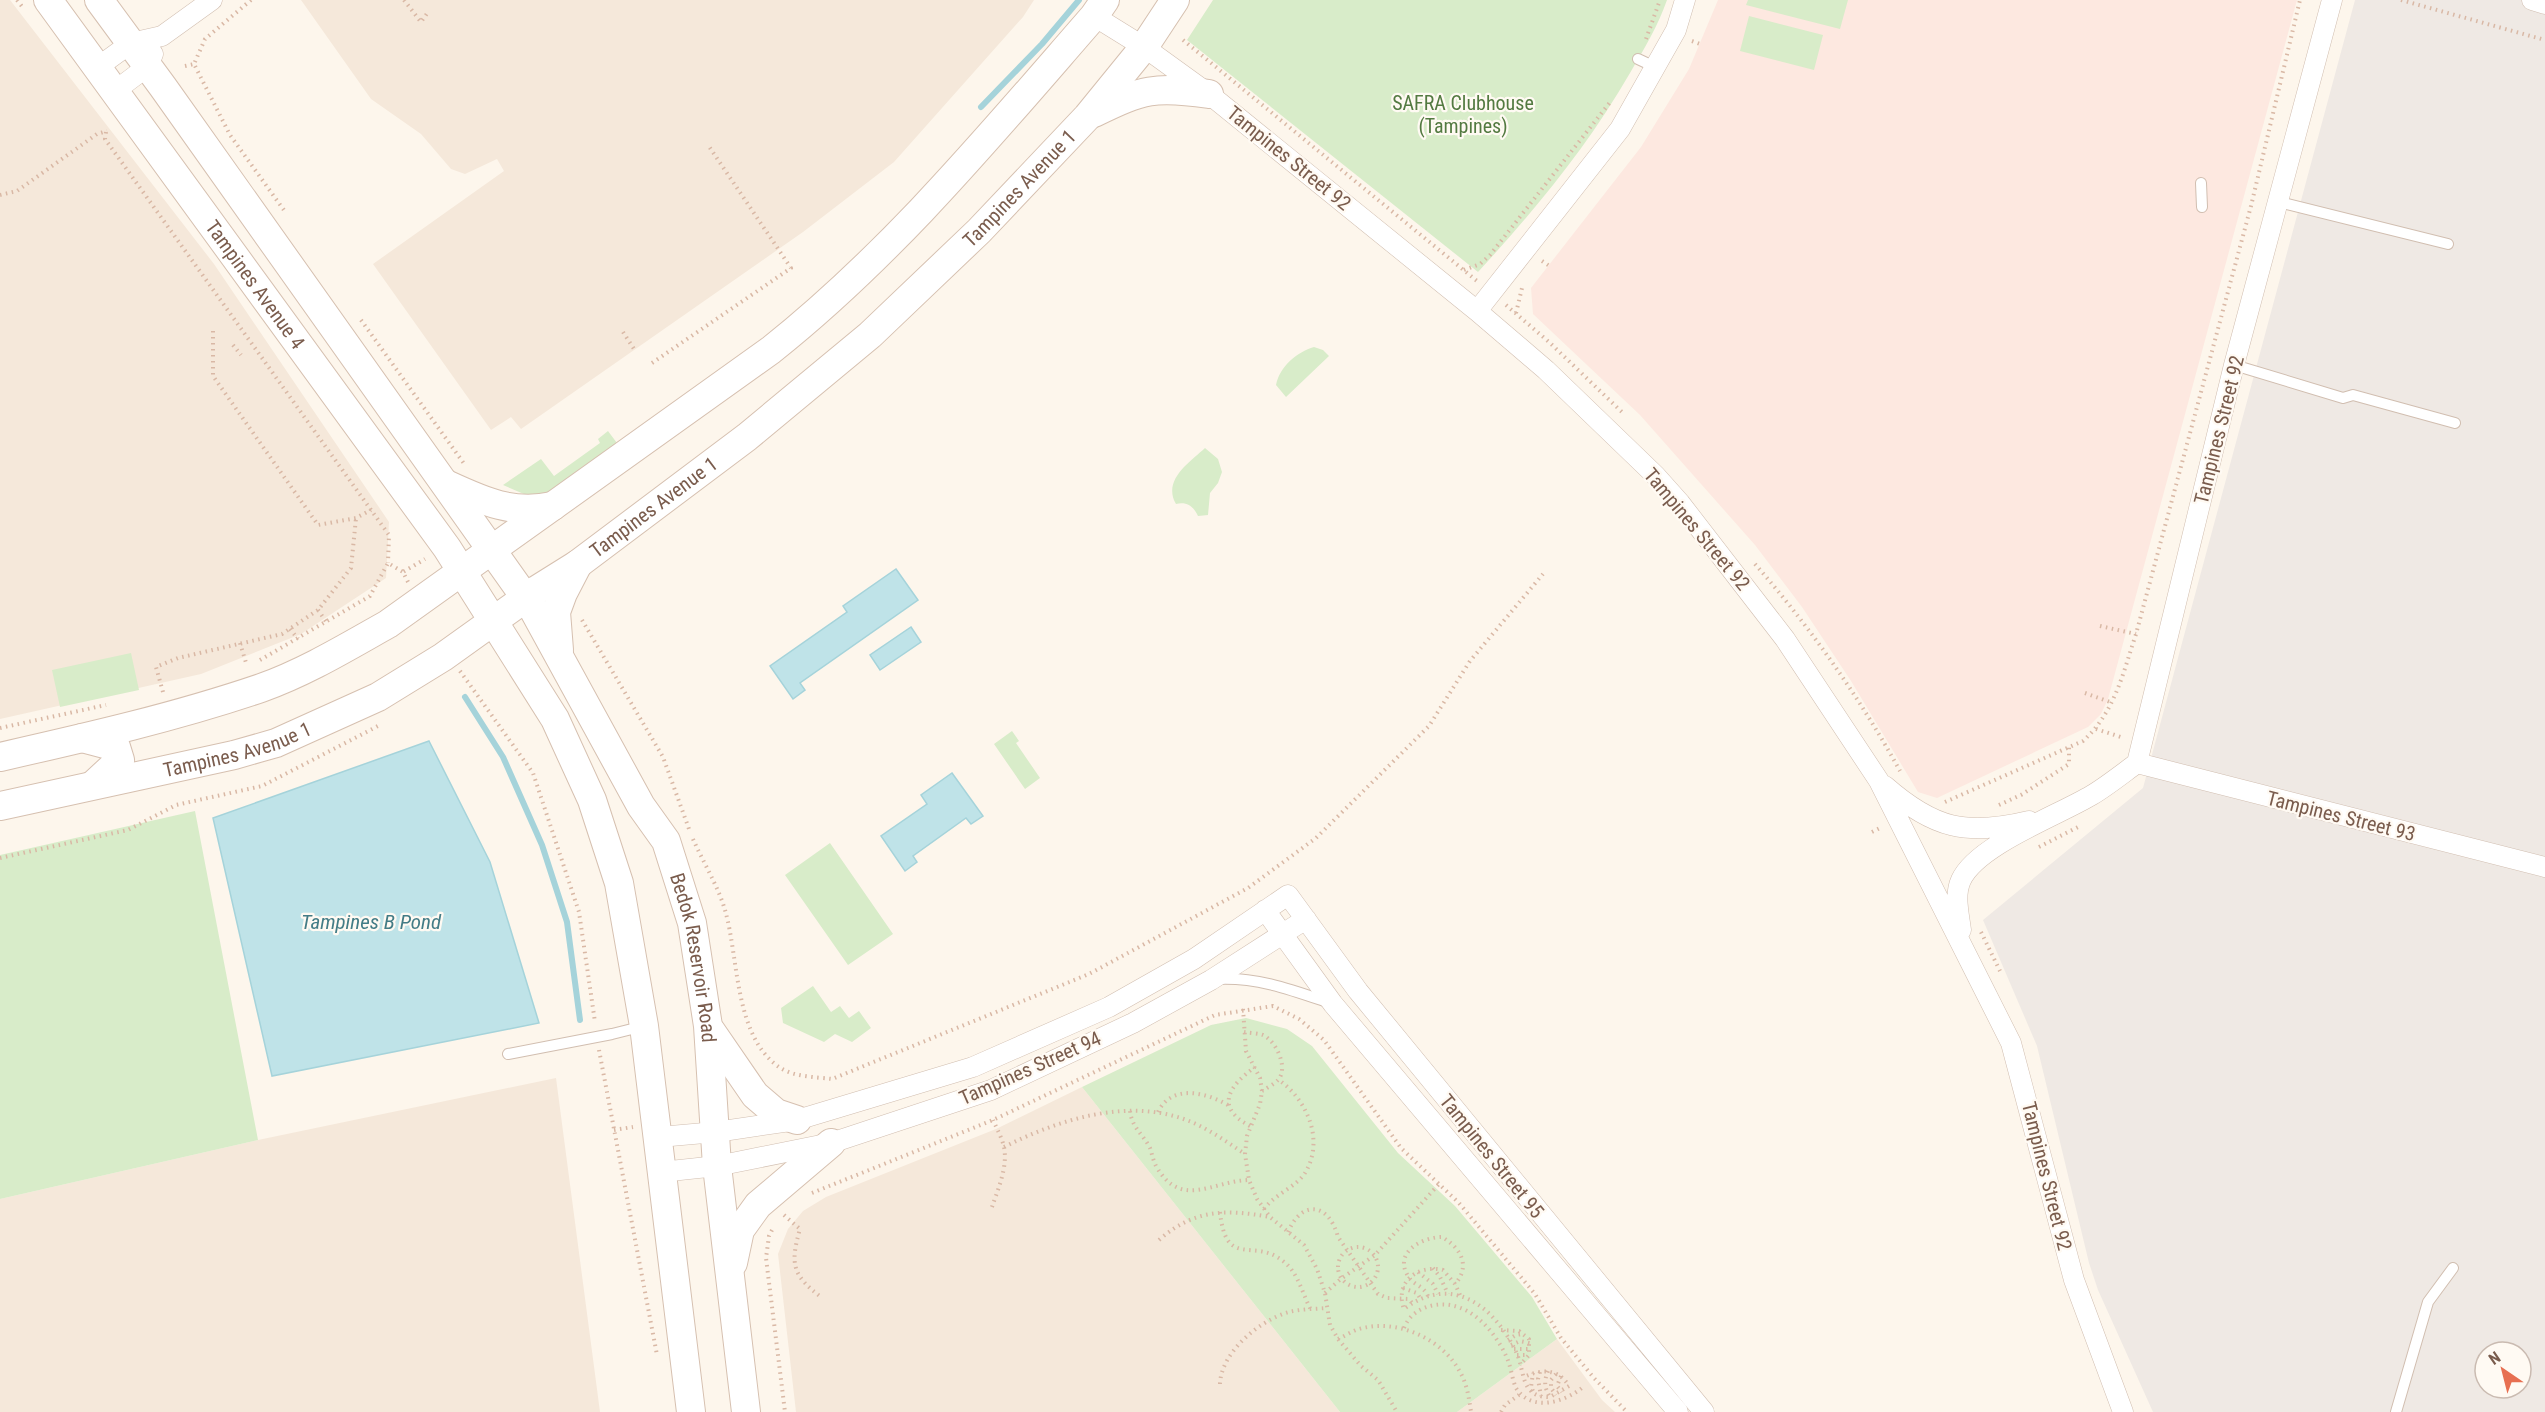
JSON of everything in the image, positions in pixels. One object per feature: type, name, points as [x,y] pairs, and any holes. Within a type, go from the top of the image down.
[{"type":"main road","name":"Tampines Avenue 4","points":[[48,0],[462,571]]},
{"type":"main road","name":"Tampines Avenue 4","points":[[99,0],[459,479],[492,549]]},
{"type":"main road","name":"Tampines Avenue 1","points":[[0,806],[234,755],[276,743],[378,697],[443,657],[578,564],[747,437],[870,336],[979,231],[1087,117],[1144,47],[1175,0]]},
{"type":"main road","points":[[0,757],[136,726],[263,687],[341,651],[388,624],[771,350],[831,300],[958,173],[1099,8]]},
{"type":"main road","points":[[1087,117],[1141,92],[1169,88],[1209,94]]},
{"type":"main road","points":[[459,479],[490,504],[531,511],[553,506]]},
{"type":"main road","name":"Bedok Reservoir Road","points":[[492,549],[526,598],[641,806],[666,841],[692,923],[708,1026],[717,1166],[746,1412]]},
{"type":"main road","points":[[559,654],[556,612],[578,564]]},
{"type":"main road","points":[[462,571],[555,719],[592,800],[619,883],[644,1026],[691,1412]]},
{"type":"main road","points":[[82,738],[116,747],[120,760],[91,786]]},
{"type":"main road","points":[[708,1026],[740,1077],[755,1095],[776,1113],[797,1120]]},
{"type":"main road","points":[[729,1281],[740,1230],[758,1205],[831,1143]]},
{"type":"street","points":[[98,67],[131,43],[162,36],[212,0]]},
{"type":"street","points":[[1477,311],[1620,129],[1645,62],[1676,30],[1685,0]]},
{"type":"street","name":"Tampines Street 92","points":[[1963,944],[1957,896],[1961,879],[1975,860],[2050,816],[2092,795],[2137,763],[2234,365],[2332,0]]},
{"type":"street","points":[[2532,0],[2545,4]]},
{"type":"street","name":"Tampines Street 92","points":[[1099,8],[1144,47],[1209,94],[1477,311],[1546,370],[1680,503],[1785,639],[1879,781],[2011,1042],[2074,1280],[2123,1412]]},
{"type":"street","points":[[115,91],[148,66],[162,36]]},
{"type":"street","name":"Tampines Street 93","points":[[2137,763],[2545,867]]},
{"type":"street","name":"Tampines Street 92","points":[[1879,781],[1921,815],[1948,825],[1975,830],[1999,828],[2050,816]]},
{"type":"street","name":"Tampines Street 94","points":[[659,1137],[716,1132],[797,1120],[973,1067],[1109,1007],[1194,959],[1288,895]]},
{"type":"street","name":"Tampines Street 95","points":[[1288,895],[1365,1001],[1704,1412]]},
{"type":"street","name":"Tampines Street 95","points":[[1265,910],[1284,933],[1333,1004],[1678,1412]]},
{"type":"street","name":"Tampines Street 94","points":[[661,1172],[717,1166],[831,1143],[991,1090],[1132,1023],[1210,980],[1306,919]]},
{"type":"lane","points":[[2201,183],[2202,207]]},
{"type":"lane","points":[[2279,202],[2448,244]]},
{"type":"lane","points":[[2234,365],[2343,398],[2353,395],[2455,423]]},
{"type":"lane","points":[[1210,980],[1242,978],[1278,985],[1333,1004]]},
{"type":"lane","points":[[508,1054],[644,1026]]},
{"type":"lane","points":[[2396,1412],[2428,1302],[2453,1268]]},
{"type":"path","points":[[194,64],[205,39],[251,0]]},
{"type":"path","points":[[404,0],[421,22],[428,12]]},
{"type":"path","points":[[1645,62],[1645,41],[1660,0]]},
{"type":"path","points":[[1947,807],[1936,802],[1944,802],[1980,788],[2083,741],[2096,729],[2114,703],[2136,634],[2251,206],[2300,0]]},
{"type":"path","points":[[2401,0],[2545,40]]},
{"type":"path","points":[[1688,39],[1703,45]]},
{"type":"path","points":[[1183,40],[1492,292]]},
{"type":"path","points":[[185,66],[194,64]]},
{"type":"path","points":[[194,64],[230,135],[290,219]]},
{"type":"path","points":[[1463,270],[1480,264],[1490,255],[1614,98]]},
{"type":"path","points":[[0,195],[17,191],[97,134],[106,132],[105,139],[389,535],[388,563],[370,596],[298,639],[237,669]]},
{"type":"path","points":[[652,363],[791,268],[708,145]]},
{"type":"path","points":[[1542,261],[1551,267]]},
{"type":"path","points":[[357,314],[447,436],[459,479]]},
{"type":"path","points":[[213,331],[213,376],[318,525],[356,518],[371,510]]},
{"type":"path","points":[[623,332],[636,352]]},
{"type":"path","points":[[233,345],[241,355]]},
{"type":"path","points":[[163,692],[156,667],[178,658],[282,634],[318,610],[351,568],[356,518]]},
{"type":"path","points":[[388,563],[403,572]]},
{"type":"path","points":[[581,618],[663,757],[692,837],[725,909],[747,1023],[762,1051],[780,1068],[804,1076],[832,1079],[1089,974],[1248,888],[1316,838],[1429,726],[1470,662],[1543,574]]},
{"type":"path","points":[[318,610],[327,623]]},
{"type":"path","points":[[2100,626],[2136,634]]},
{"type":"path","points":[[291,629],[298,639]]},
{"type":"path","points":[[240,643],[247,666]]},
{"type":"path","points":[[151,694],[173,689]]},
{"type":"path","points":[[2085,693],[2114,703]]},
{"type":"path","points":[[0,728],[116,702]]},
{"type":"path","points":[[2096,729],[2141,743]]},
{"type":"path","points":[[1990,809],[2020,795],[2069,764],[2069,747]]},
{"type":"path","points":[[0,858],[128,830],[176,805]]},
{"type":"path","points":[[2037,848],[2063,837],[2088,822]]},
{"type":"path","points":[[801,1197],[993,1120],[1215,1015],[1273,1006],[1299,1019],[1324,1040],[1401,1148],[1459,1203],[1535,1294],[1561,1338],[1594,1378],[1627,1412]]},
{"type":"path","points":[[1243,1009],[1246,1051],[1260,1078],[1262,1091],[1260,1104],[1250,1125],[1245,1154],[1249,1180],[1270,1217],[1304,1245],[1317,1269],[1325,1293],[1330,1325],[1338,1339],[1361,1366],[1378,1380],[1397,1412]]},
{"type":"path","points":[[1244,1032],[1262,1035],[1272,1042],[1280,1056],[1282,1070],[1279,1080],[1262,1091]]},
{"type":"path","points":[[1228,1106],[1230,1090],[1238,1080],[1255,1067]]},
{"type":"path","points":[[1264,1209],[1277,1195],[1305,1173],[1314,1134],[1308,1114],[1294,1093],[1279,1080]]},
{"type":"path","points":[[1158,1112],[1162,1104],[1176,1095],[1195,1092],[1214,1097],[1228,1106],[1238,1119],[1250,1125]]},
{"type":"path","points":[[1004,1147],[1039,1129],[1071,1119],[1131,1111],[1158,1112],[1189,1121],[1212,1132],[1245,1154]]},
{"type":"path","points":[[1131,1111],[1136,1130],[1150,1148],[1155,1164],[1165,1179],[1176,1188],[1196,1191],[1249,1180]]},
{"type":"path","points":[[992,1207],[1001,1182],[1004,1147],[993,1120]]},
{"type":"path","points":[[1325,1293],[1375,1255],[1439,1184]]},
{"type":"path","points":[[785,1412],[765,1258],[769,1236],[788,1208]]},
{"type":"path","points":[[1288,1232],[1293,1218],[1303,1211],[1316,1209],[1327,1213],[1347,1250],[1378,1294],[1387,1298],[1409,1299],[1412,1303]]},
{"type":"path","points":[[1159,1240],[1184,1222],[1199,1216],[1232,1211],[1270,1217]]},
{"type":"path","points":[[1220,1212],[1222,1231],[1229,1243],[1237,1248],[1269,1252],[1284,1261],[1296,1275],[1311,1310]]},
{"type":"path","points":[[782,1214],[800,1229],[793,1252],[794,1268],[805,1285],[821,1297]]},
{"type":"path","points":[[1428,1296],[1425,1289],[1409,1278],[1405,1270],[1405,1259],[1410,1248],[1420,1240],[1442,1237],[1453,1243],[1462,1255],[1463,1275],[1455,1284]]},
{"type":"path","points":[[1365,1248],[1375,1255],[1377,1273],[1370,1283],[1358,1287],[1352,1286],[1342,1278],[1338,1266],[1342,1255],[1347,1250],[1365,1248]]},
{"type":"path","points":[[1432,1268],[1449,1294]]},
{"type":"path","points":[[1460,1294],[1443,1270],[1432,1268],[1417,1271],[1409,1278],[1403,1288],[1401,1298],[1404,1309],[1420,1298],[1438,1294],[1460,1294],[1480,1305],[1501,1330],[1517,1355],[1520,1365],[1524,1377],[1528,1388],[1535,1394],[1550,1397],[1569,1386],[1561,1376],[1548,1371],[1524,1377]]},
{"type":"path","points":[[1417,1271],[1433,1284],[1438,1294]]},
{"type":"path","points":[[1403,1288],[1417,1293],[1420,1298]]},
{"type":"path","points":[[1404,1328],[1407,1320],[1416,1312],[1430,1305],[1444,1303],[1468,1310],[1477,1317],[1498,1343],[1507,1358],[1519,1395],[1528,1403],[1541,1409],[1560,1404],[1584,1387]]},
{"type":"path","points":[[1220,1384],[1223,1368],[1235,1349],[1256,1330],[1290,1311],[1327,1308]]},
{"type":"path","points":[[1338,1339],[1359,1329],[1381,1326],[1404,1328],[1430,1340],[1449,1356],[1460,1371],[1468,1392],[1471,1412]]},
{"type":"path","points":[[1501,1330],[1513,1329],[1524,1334],[1530,1343],[1529,1356],[1520,1365]]},
{"type":"path","points":[[1508,1340],[1516,1335],[1524,1334]]},
{"type":"path","points":[[1513,1347],[1520,1341],[1530,1343]]},
{"type":"path","points":[[1513,1347],[1530,1349]]},
{"type":"path","points":[[1517,1355],[1529,1356]]},
{"type":"path","points":[[1541,1371],[1538,1379],[1541,1397]]},
{"type":"path","points":[[1548,1371],[1545,1389],[1550,1397]]},
{"type":"path","points":[[1533,1373],[1531,1387],[1535,1394]]},
{"type":"path","points":[[1556,1374],[1551,1380],[1551,1389],[1556,1395]]},
{"type":"path","points":[[1561,1376],[1557,1386],[1562,1392]]},
{"type":"path","points":[[1501,1412],[1505,1405],[1519,1395]]},
{"type":"shaded area","points":[[0,0],[10,0],[214,264],[389,522],[386,578],[301,634],[201,674],[0,719]]},
{"type":"shaded area","points":[[301,0],[1034,0],[1023,17],[894,162],[803,232],[521,429],[511,417],[491,430],[373,264],[504,171],[497,159],[465,174],[451,169],[421,134],[371,99]]},
{"type":"shaded area","points":[[1718,0],[2297,0],[2108,699],[2101,714],[2088,727],[1937,798],[1918,792],[1851,681],[1802,607],[1755,545],[1640,415],[1533,314],[1531,288],[1641,147],[1689,69]]},
{"type":"shaded area","points":[[2355,0],[2545,0],[2545,1412],[2153,1412],[2098,1290],[2089,1263],[2037,1046],[1983,920],[2143,788]]},
{"type":"shaded area","points":[[556,1078],[600,1412],[0,1412],[0,1199],[258,1140]]},
{"type":"shaded area","points":[[1082,1087],[1340,1412],[796,1412],[778,1254],[788,1229],[803,1211],[826,1197],[996,1129]]},
{"type":"shaded area","points":[[1557,1339],[1602,1400],[1615,1412],[1457,1412]]},
{"type":"green space","name":"SAFRA Clubhouse (Tampines)","points":[[1213,0],[1667,0],[1645,46],[1597,126],[1540,201],[1478,272],[1187,40]]},
{"type":"green space","points":[[1748,0],[1848,0],[1840,29],[1746,5]]},
{"type":"green space","points":[[1749,16],[1823,35],[1814,70],[1740,51]]},
{"type":"green space","points":[[1314,347],[1323,350],[1329,356],[1286,397],[1276,385],[1281,372],[1301,352]]},
{"type":"green space","points":[[608,431],[617,443],[538,500],[503,485],[541,459],[554,476],[600,443],[598,439]]},
{"type":"green space","points":[[1205,448],[1218,459],[1222,472],[1218,483],[1210,493],[1208,515],[1198,516],[1190,506],[1184,503],[1176,504],[1173,487],[1180,472]]},
{"type":"green space","points":[[131,653],[139,690],[60,707],[52,670]]},
{"type":"green space","points":[[1012,731],[1019,741],[1016,743],[1040,778],[1025,789],[994,744]]},
{"type":"green space","points":[[195,811],[258,1140],[0,1199],[0,855]]},
{"type":"green space","points":[[830,843],[893,934],[848,965],[785,875]]},
{"type":"green space","points":[[813,986],[831,1012],[840,1006],[849,1018],[859,1011],[871,1028],[852,1042],[835,1034],[824,1042],[783,1023],[781,1008]]},
{"type":"green space","points":[[1246,1018],[1287,1029],[1312,1046],[1398,1153],[1455,1206],[1532,1297],[1557,1339],[1457,1412],[1340,1412],[1082,1087],[1211,1025]]},
{"type":"water","points":[[896,569],[918,600],[800,683],[805,690],[793,699],[770,666],[847,612],[843,606]]},
{"type":"water","points":[[911,627],[921,642],[880,670],[870,655]]},
{"type":"water","name":"Tampines B Pond","points":[[429,741],[490,862],[539,1023],[272,1076],[213,818]]},
{"type":"water","points":[[952,773],[983,816],[971,824],[966,818],[913,856],[917,862],[905,871],[881,836],[927,804],[921,795]]},
{"type":"waterway","points":[[981,107],[1042,44],[1079,0]]},
{"type":"waterway","points":[[465,697],[503,757],[542,845],[567,922],[580,1020]]}]
